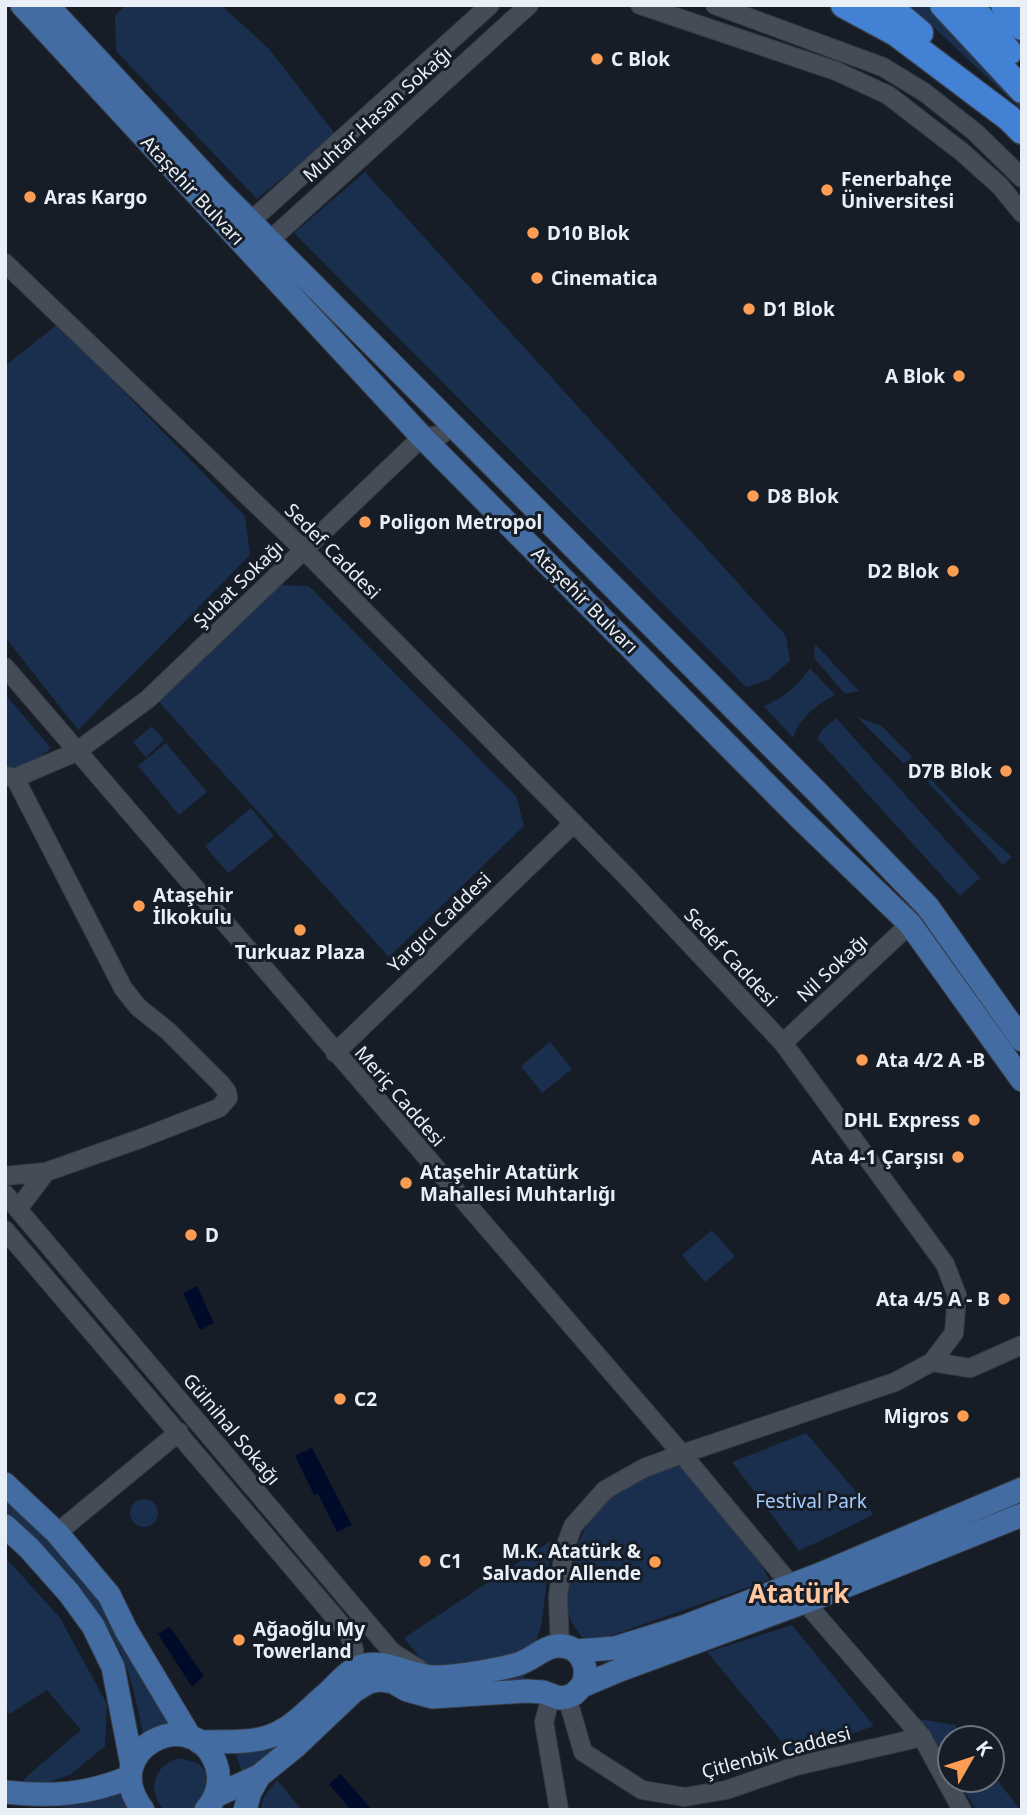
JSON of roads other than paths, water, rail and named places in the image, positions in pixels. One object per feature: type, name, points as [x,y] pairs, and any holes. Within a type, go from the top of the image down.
[{"type":"highway","points":[[844,5],[896,33],[1009,118],[1022,131]]},
{"type":"highway","points":[[887,5],[1022,117]]},
{"type":"highway","points":[[943,5],[1022,90]]},
{"type":"highway","points":[[970,5],[1022,65]]},
{"type":"highway","points":[[1004,5],[1022,27]]},
{"type":"main road","name":"Ataşehir Bulvarı","points":[[22,5],[263,249],[450,425],[817,792],[928,907],[1022,1040]]},
{"type":"main road","name":"Ataşehir Bulvarı","points":[[47,5],[217,188],[243,228]]},
{"type":"main road","name":"Ataşehir Bulvarı","points":[[263,249],[422,437],[799,817],[910,924],[1022,1080]]},
{"type":"main road","points":[[910,924],[928,907]]},
{"type":"main road","points":[[5,1484],[57,1533],[109,1595],[126,1630],[195,1740]]},
{"type":"main road","points":[[213,1804],[260,1776],[354,1691],[369,1682],[393,1682],[432,1697],[526,1691],[561,1693],[798,1594],[1022,1489]]},
{"type":"main road","points":[[195,1740],[266,1738],[284,1730],[355,1668],[374,1663],[384,1664],[413,1674],[438,1677],[517,1665],[560,1649],[615,1647],[646,1640],[798,1594],[1022,1515]]},
{"type":"main road","points":[[5,1526],[69,1593],[93,1626],[113,1667],[135,1801],[143,1810]]},
{"type":"main road","points":[[560,1649],[536,1661],[534,1678],[561,1693]]},
{"type":"main road","points":[[560,1649],[585,1663],[586,1671],[561,1693]]},
{"type":"main road","points":[[5,1792],[40,1796],[78,1794],[105,1787],[131,1771],[139,1752],[149,1742],[176,1734],[195,1740],[208,1749],[219,1779],[213,1804]]},
{"type":"main road","points":[[246,1810],[250,1792],[260,1776]]},
{"type":"main road","points":[[5,1804],[68,1810]]},
{"type":"street","name":"Muhtar Hasan Sokağı","points":[[243,228],[490,5]]},
{"type":"street","name":"Muhtar Hasan Sokağı","points":[[263,249],[529,5]]},
{"type":"street","points":[[640,5],[836,71],[888,95],[962,152],[999,186],[1022,213]]},
{"type":"street","points":[[715,5],[883,68],[924,92],[965,124],[1022,178]]},
{"type":"street","name":"Sedef Caddesi","points":[[6,265],[304,550],[573,823],[783,1042],[945,1264],[957,1295],[954,1333],[932,1362],[895,1382],[644,1468],[605,1490],[573,1526],[564,1550],[560,1579],[560,1649]]},
{"type":"street","points":[[422,437],[441,435],[450,425]]},
{"type":"street","name":"Şubat Sokağı","points":[[8,782],[76,752],[148,699],[422,437]]},
{"type":"street","name":"Meriç Caddesi","points":[[5,667],[922,1737],[962,1810]]},
{"type":"street","points":[[5,1176],[46,1172],[219,1108],[228,1098],[227,1091],[221,1084],[168,1031],[138,1007],[123,988],[8,782]]},
{"type":"street","name":"Yargıcı Caddesi","points":[[335,1053],[573,823]]},
{"type":"street","name":"Nil Sokağı","points":[[783,1042],[910,924]]},
{"type":"street","points":[[18,1209],[46,1172]]},
{"type":"street","name":"Gülnihal Sokağı","points":[[5,1194],[392,1652],[414,1667],[438,1677]]},
{"type":"street","points":[[5,1230],[349,1634],[354,1650],[355,1668]]},
{"type":"street","points":[[932,1362],[970,1368],[1022,1345]]},
{"type":"street","points":[[57,1533],[179,1432]]},
{"type":"street","points":[[559,1810],[544,1722],[561,1693]]},
{"type":"street","name":"Çitlenbik Caddesi","points":[[561,1693],[583,1752],[642,1790],[685,1797],[726,1790],[796,1766],[922,1737]]},
{"type":"place","name":"C Blok","points":[[597,59]]},
{"type":"place","name":"Fenerbahçe Üniversitesi","points":[[827,190]]},
{"type":"place","name":"Aras Kargo","points":[[30,197]]},
{"type":"place","name":"D10 Blok","points":[[533,233]]},
{"type":"place","name":"Cinematica","points":[[537,278]]},
{"type":"place","name":"D1 Blok","points":[[749,309]]},
{"type":"place","name":"A Blok","points":[[959,376]]},
{"type":"place","name":"D8 Blok","points":[[753,496]]},
{"type":"place","name":"Poligon Metropol","points":[[365,522]]},
{"type":"place","name":"D2 Blok","points":[[953,571]]},
{"type":"place","name":"D7B Blok","points":[[1006,771]]},
{"type":"place","name":"Ataşehir İlkokulu","points":[[139,906]]},
{"type":"place","name":"Turkuaz Plaza","points":[[300,930]]},
{"type":"place","name":"Ata 4/2 A -B","points":[[862,1060]]},
{"type":"place","name":"DHL Express","points":[[974,1120]]},
{"type":"place","name":"Ata 4-1 Çarşısı","points":[[958,1157]]},
{"type":"place","name":"Ataşehir Atatürk Mahallesi Muhtarlığı","points":[[406,1183]]},
{"type":"place","name":"D","points":[[191,1235]]},
{"type":"place","name":"Ata 4/5 A - B","points":[[1004,1299]]},
{"type":"place","name":"C2","points":[[340,1399]]},
{"type":"place","name":"Migros","points":[[963,1416]]},
{"type":"place","name":"C1","points":[[425,1561]]},
{"type":"place","name":"M.K. Atatürk & Salvador Allende","points":[[655,1562]]},
{"type":"place","name":"Ağaoğlu My Towerland","points":[[239,1640]]},
{"type":"district","name":"Atatürk","points":[[799,1593]]},
{"type":"park label","name":"Festival Park","points":[[811,1501]]}]
